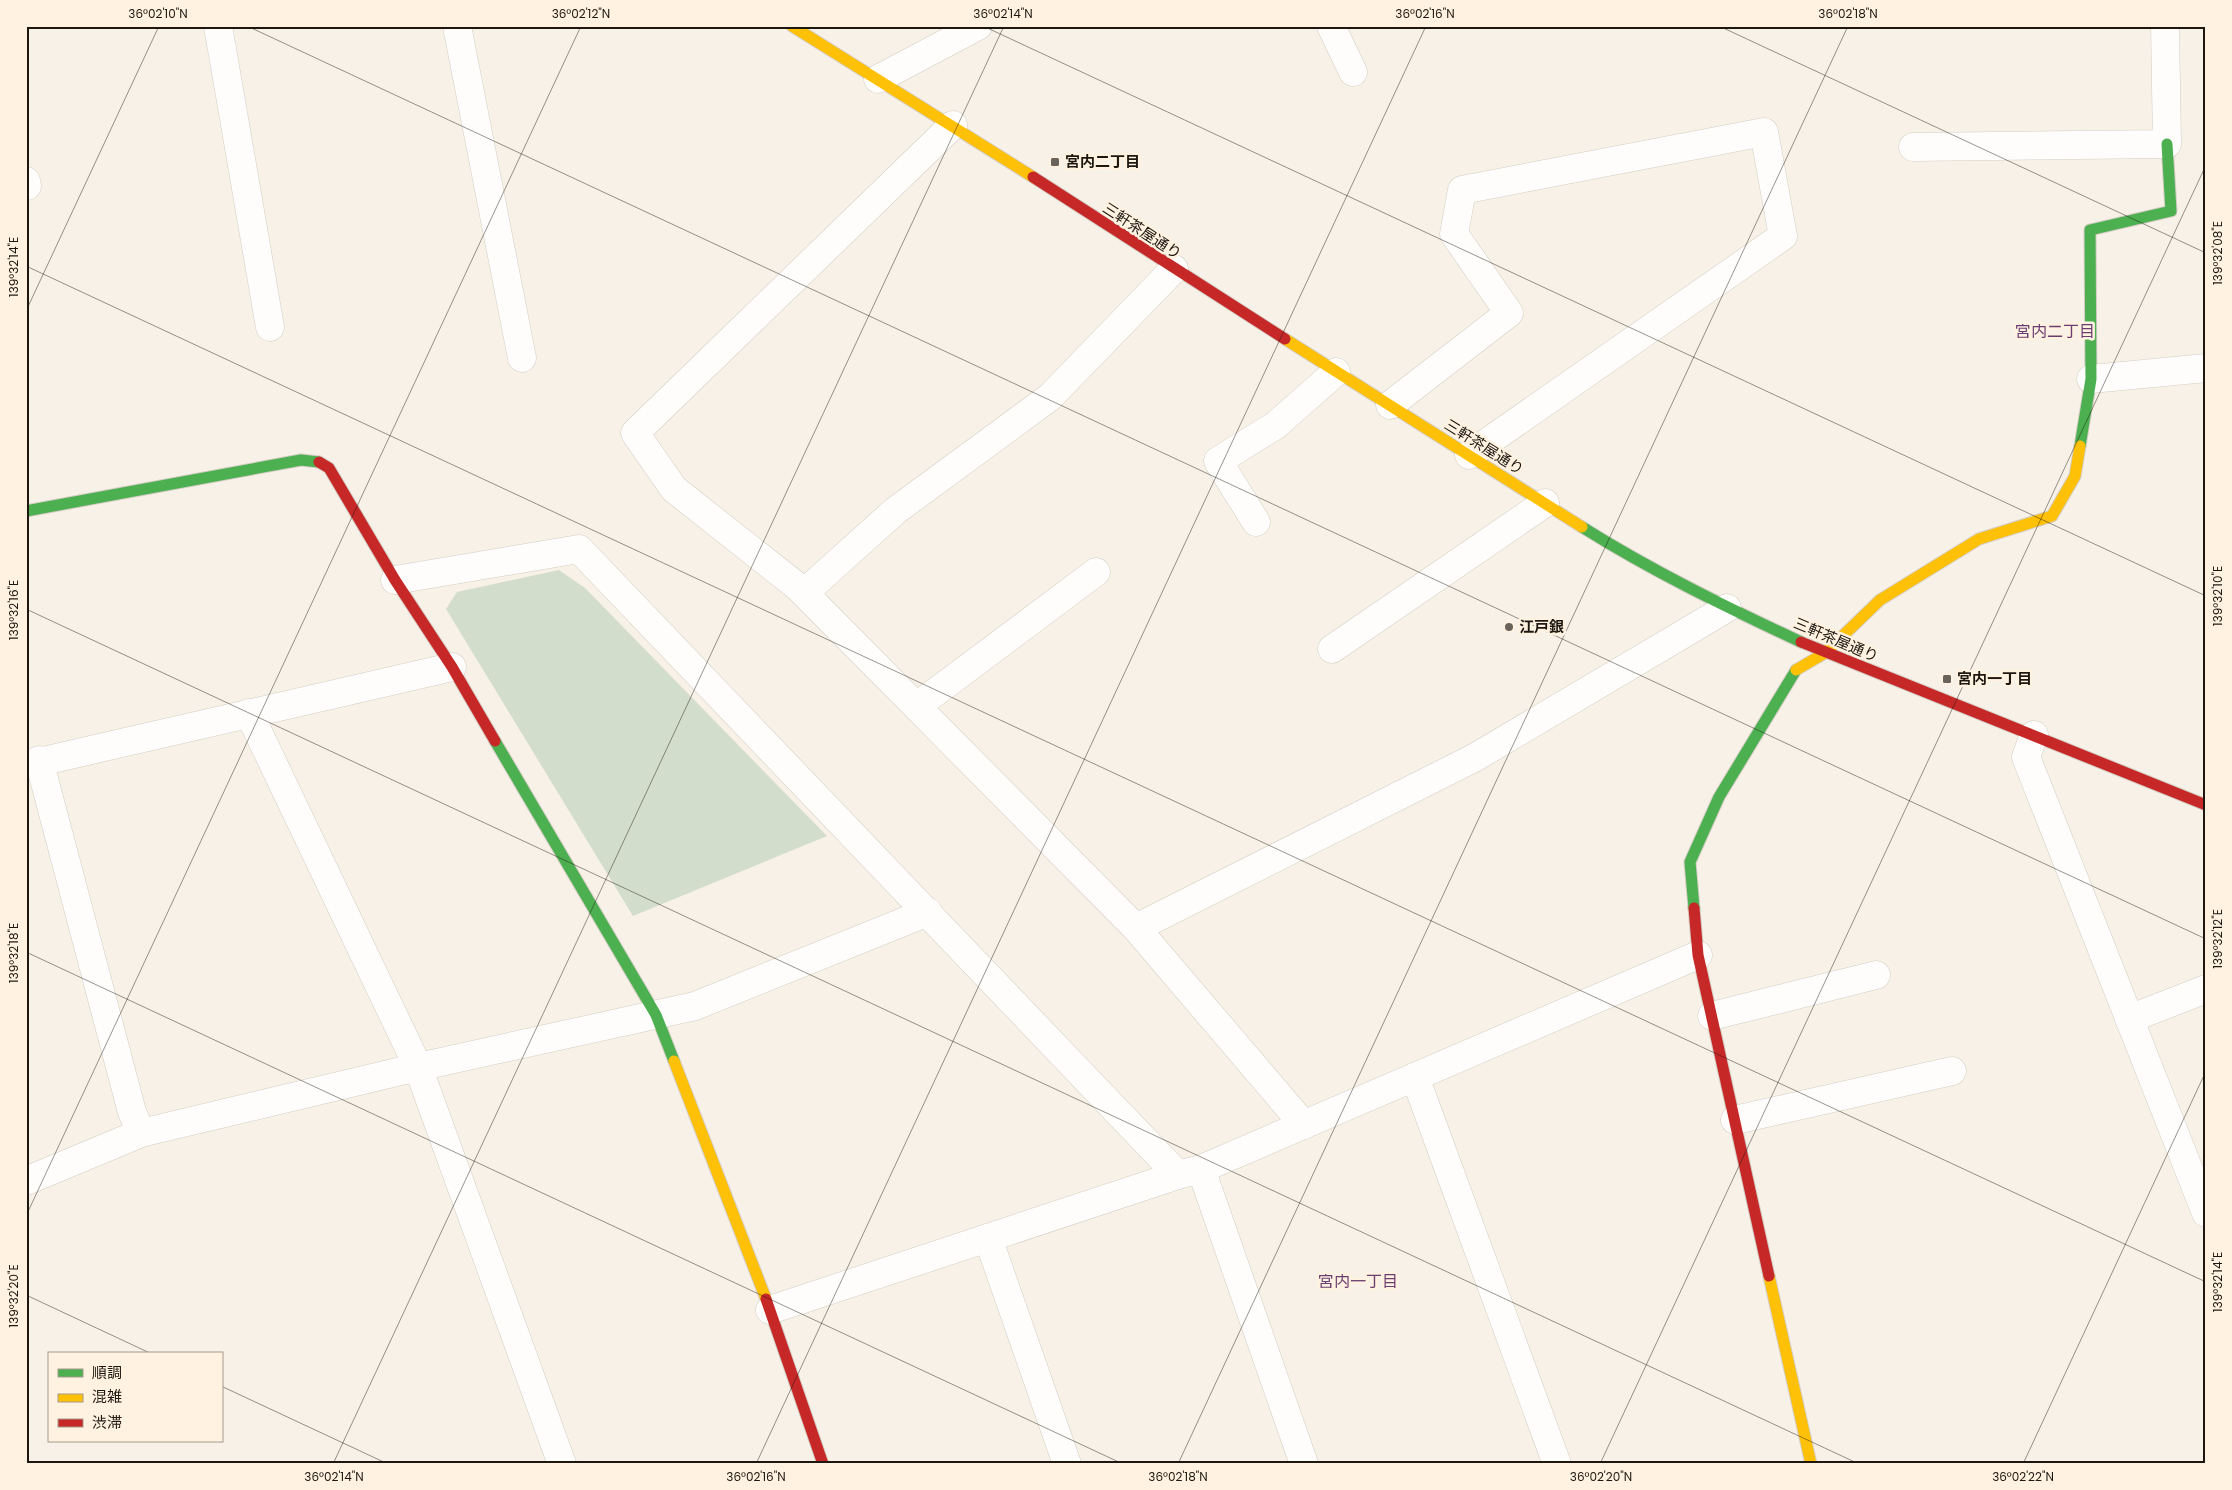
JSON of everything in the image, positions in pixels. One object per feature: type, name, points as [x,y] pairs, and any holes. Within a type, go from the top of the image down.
[{"type":"street","points":[[218,26],[270,327]]},
{"type":"street","points":[[457,26],[522,358]]},
{"type":"street","name":"三軒茶屋通り","points":[[792,26],[953,125],[1174,269],[1632,558],[1727,608],[1825,653],[2206,805]]},
{"type":"street","points":[[878,79],[978,26]]},
{"type":"street","points":[[1331,26],[1353,72]]},
{"type":"street","points":[[1811,1464],[1698,956],[1690,862],[1719,797],[1796,670],[1825,653],[1880,600],[1979,539],[2052,516],[2075,476],[2091,379],[2090,230],[2171,211],[2167,144],[2165,26]]},
{"type":"street","points":[[953,125],[635,433],[674,489],[804,593],[1136,928],[1304,1125]]},
{"type":"street","points":[[1390,405],[1509,313],[1454,234],[1462,190],[1764,132],[1783,236],[1469,455]]},
{"type":"street","points":[[1913,148],[2167,144]]},
{"type":"street","points":[[804,593],[895,511],[1050,396],[1174,269]]},
{"type":"street","points":[[2091,379],[2206,368]]},
{"type":"street","points":[[1256,522],[1218,461],[1276,425],[1336,372]]},
{"type":"street","points":[[26,511],[301,460],[318,460],[329,468],[395,580],[452,667],[656,1015],[770,1310],[824,1464]]},
{"type":"street","points":[[1332,649],[1545,503]]},
{"type":"street","points":[[395,580],[579,549],[928,912],[1189,1172],[1304,1464]]},
{"type":"street","points":[[916,706],[1096,572]]},
{"type":"street","points":[[1136,928],[1474,758],[1727,608]]},
{"type":"street","points":[[141,1133],[132,1112],[33,763],[452,667]]},
{"type":"street","points":[[249,713],[418,1067],[562,1464]]},
{"type":"street","points":[[2034,735],[2026,757],[2206,1213]]},
{"type":"street","points":[[26,1181],[141,1133],[418,1067],[695,1006],[928,912]]},
{"type":"street","points":[[770,1310],[1189,1172],[1304,1125],[1698,956]]},
{"type":"street","points":[[1712,1016],[1876,975]]},
{"type":"street","points":[[2129,1019],[2206,989]]},
{"type":"street","points":[[1735,1120],[1952,1071]]},
{"type":"street","points":[[1415,1077],[1557,1464]]},
{"type":"street","points":[[988,1238],[1067,1464]]},
{"type":"green space","points":[[559,570],[585,588],[827,836],[633,916],[446,609],[457,592]]},
{"type":"traffic: fast","points":[[2080,446],[2091,379],[2090,230],[2171,211],[2167,144]]},
{"type":"traffic: fast","points":[[26,511],[301,460],[319,462]]},
{"type":"traffic: fast","points":[[1582,527],[1635,559],[1690,588],[1801,642]]},
{"type":"traffic: fast","points":[[1694,908],[1690,862],[1719,797],[1796,670]]},
{"type":"traffic: fast","points":[[495,741],[656,1015],[674,1061]]},
{"type":"traffic: slow","points":[[792,26],[1033,177]]},
{"type":"traffic: slow","points":[[1285,339],[1582,527]]},
{"type":"traffic: slow","points":[[1796,670],[1825,653],[1880,600],[1979,539],[2052,516],[2075,476],[2080,446]]},
{"type":"traffic: slow","points":[[674,1061],[766,1299]]},
{"type":"traffic: slow","points":[[1769,1276],[1811,1464]]},
{"type":"traffic: jam","points":[[1033,177],[1285,339]]},
{"type":"traffic: jam","points":[[319,462],[329,468],[395,580],[452,667],[495,741]]},
{"type":"traffic: jam","points":[[1801,642],[2206,805]]},
{"type":"traffic: jam","points":[[1694,908],[1698,955],[1769,1276]]},
{"type":"traffic: jam","points":[[766,1299],[823,1464]]},
{"type":"place","name":"宮内二丁目","points":[[1055,162]]},
{"type":"place","name":"江戸銀","points":[[1509,627]]},
{"type":"place","name":"宮内一丁目","points":[[1947,679]]},
{"type":"district","name":"宮内二丁目","points":[[2055,331]]},
{"type":"district","name":"宮内一丁目","points":[[1358,1281]]}]
